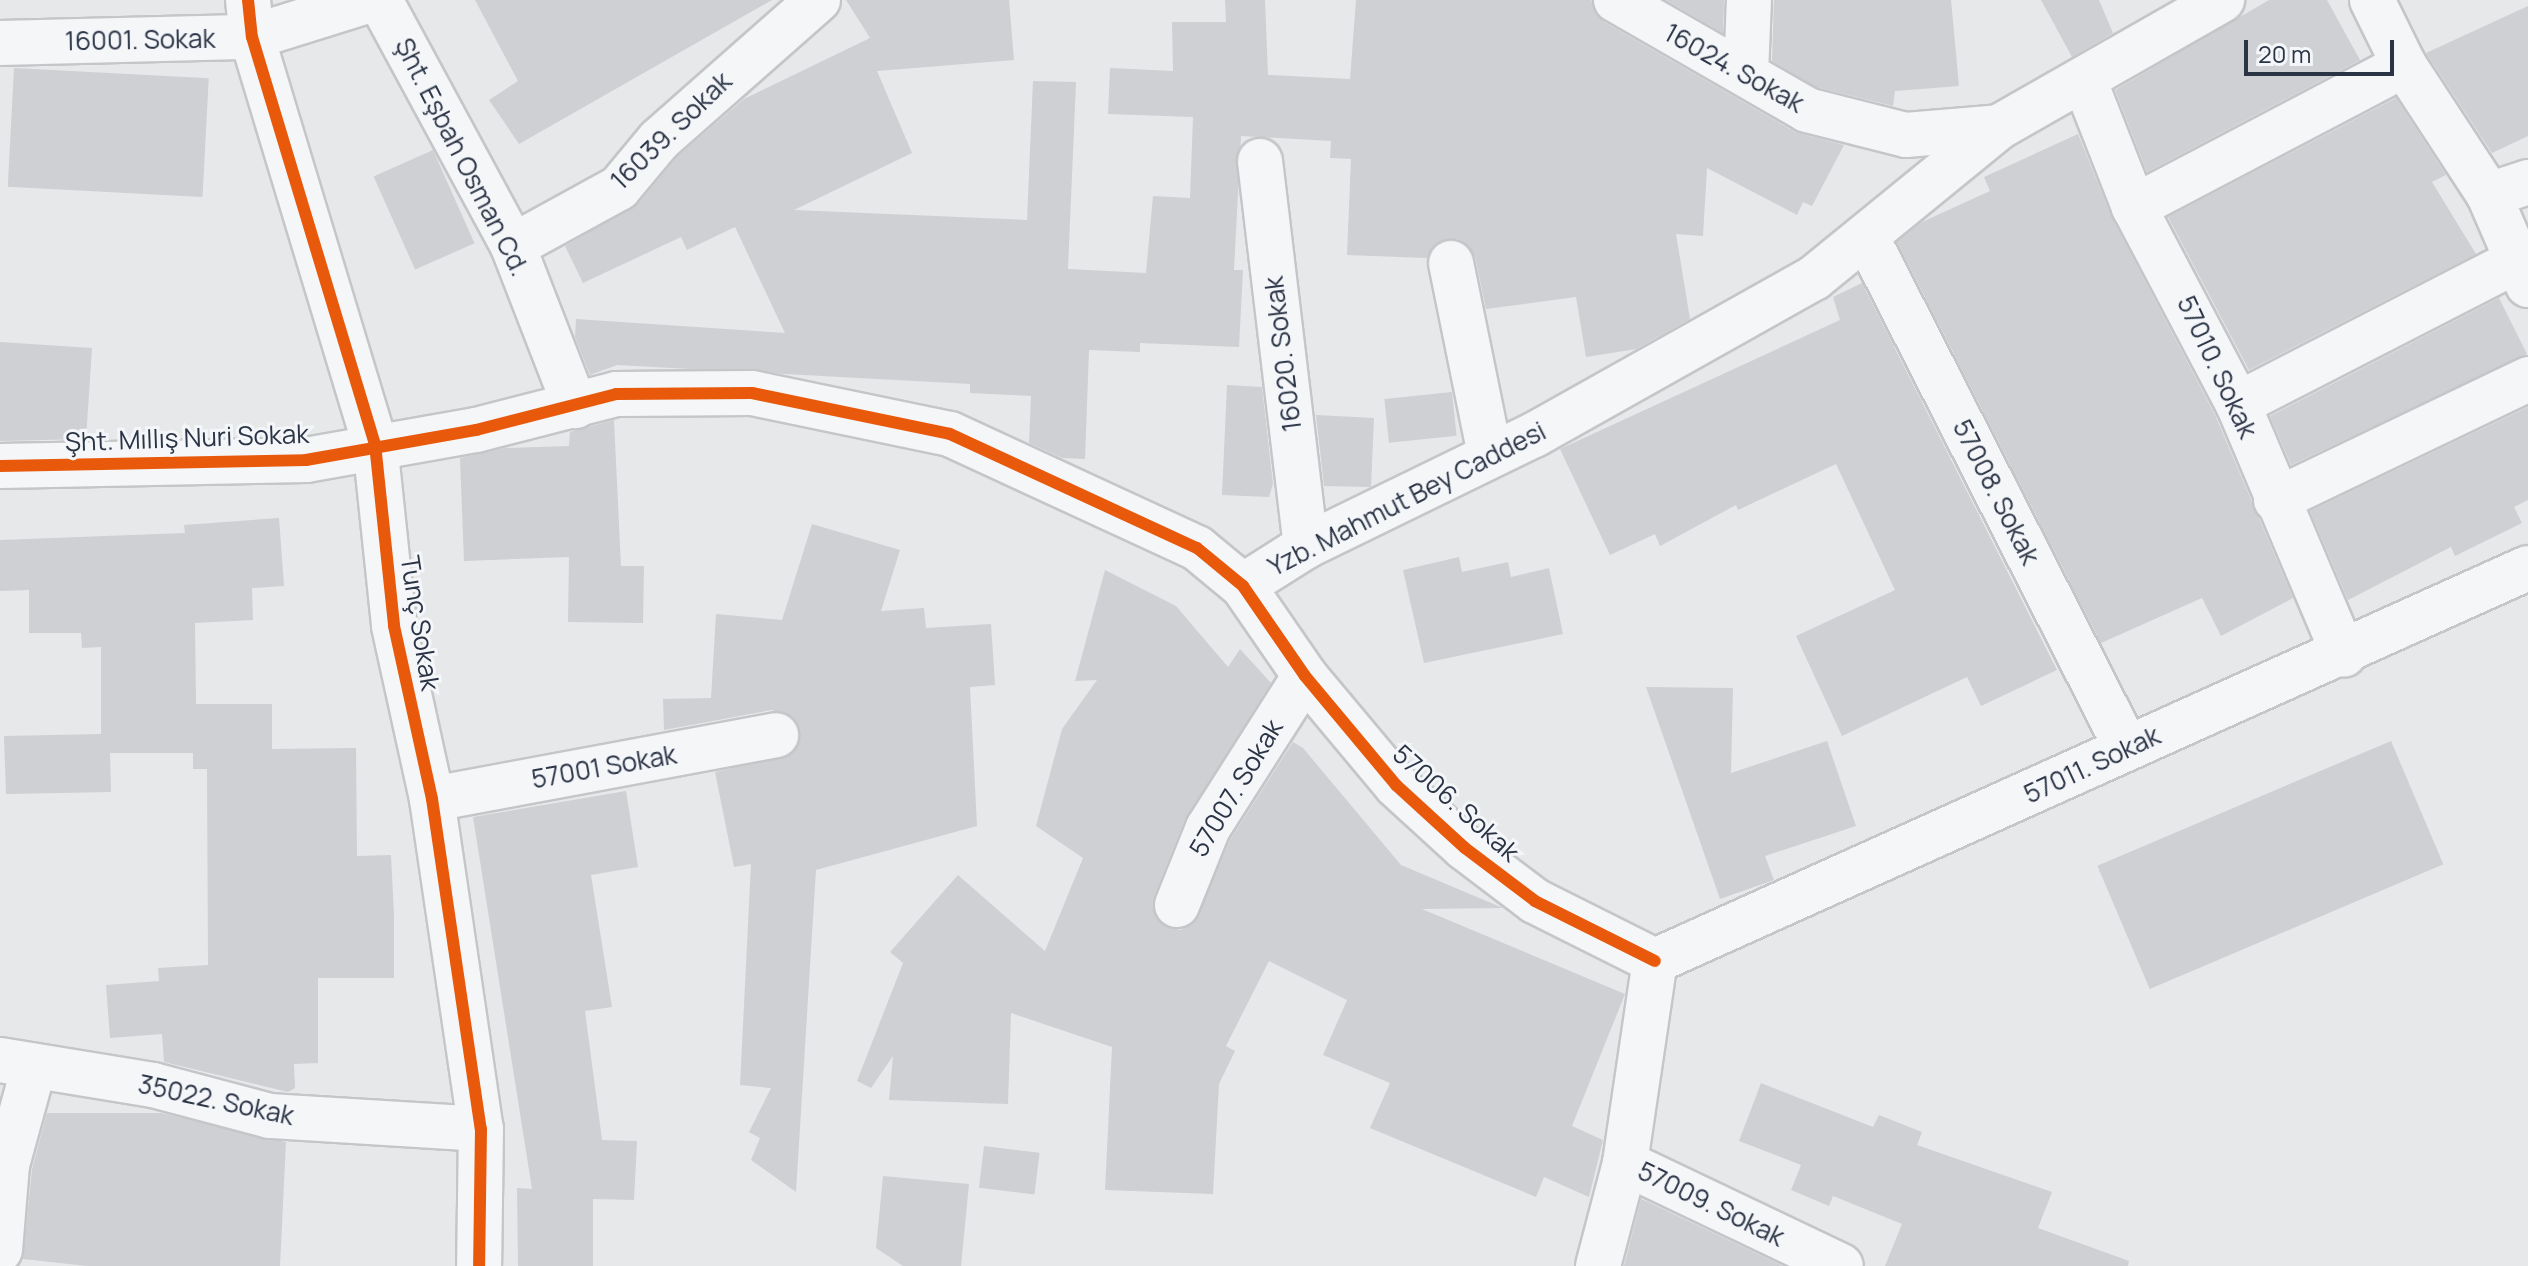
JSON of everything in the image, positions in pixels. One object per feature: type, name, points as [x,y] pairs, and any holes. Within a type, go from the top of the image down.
[{"type":"street","name":"16001. Sokak","points":[[0,43],[250,19],[371,0]]},
{"type":"street","name":"Şht. Eşbah Osman Cd.","points":[[380,0],[513,246],[575,406]]},
{"type":"street","name":"16039. Sokak","points":[[513,246],[619,188],[659,140],[818,0]]},
{"type":"street","name":"16024. Sokak","points":[[1616,0],[1807,110],[1906,135],[1999,127]]},
{"type":"street","points":[[1746,74],[1749,0]]},
{"type":"street","name":"Yzb. Mahmut Bey Caddesi","points":[[375,444],[476,430],[616,394],[752,393],[950,434],[1197,548],[1243,586],[1306,546],[1490,455],[1814,278],[1999,127],[2085,82],[2222,0]]},
{"type":"street","points":[[2238,404],[2522,273],[2508,188],[2404,65],[2372,0]]},
{"type":"street","name":"Tunç Sokak","points":[[250,19],[375,444],[394,626],[432,799],[481,1129],[479,1266]]},
{"type":"street","points":[[2134,207],[2404,65]]},
{"type":"street","name":"57010. Sokak","points":[[2085,82],[2134,207],[2238,404],[2344,655]]},
{"type":"street","name":"16020. Sokak","points":[[1260,161],[1306,546]]},
{"type":"street","name":"57008. Sokak","points":[[1866,236],[2126,747]]},
{"type":"street","points":[[1451,263],[1490,455]]},
{"type":"street","points":[[2276,500],[2528,379]]},
{"type":"street","name":"Şht. Mıllış Nuri Sokak","points":[[0,466],[306,460],[375,444]]},
{"type":"street","name":"57011. Sokak","points":[[1655,961],[2126,747],[2344,655],[2528,568]]},
{"type":"street","name":"57006. Sokak","points":[[1243,586],[1305,676],[1396,785],[1465,848],[1535,901],[1655,961]]},
{"type":"street","name":"57007. Sokak","points":[[1177,905],[1208,828],[1305,676]]},
{"type":"street","name":"57001 Sokak","points":[[432,799],[776,735]]},
{"type":"street","points":[[1598,1266],[1625,1163],[1655,961]]},
{"type":"street","points":[[0,1250],[17,1063]]},
{"type":"street","name":"35022. Sokak","points":[[17,1063],[153,1085],[270,1116],[481,1129]]},
{"type":"street","name":"57009. Sokak","points":[[1625,1163],[1841,1266]]},
{"type":"building","points":[[475,0],[772,0],[519,144],[489,100],[518,81]]},
{"type":"building","points":[[846,0],[1009,0],[1014,60],[877,71],[912,153],[794,210],[1027,220],[1033,81],[1076,82],[1068,269],[1146,273],[1153,196],[1190,198],[1193,117],[1108,114],[1110,68],[1173,71],[1172,22],[1226,22],[1225,0],[1265,0],[1268,75],[1350,79],[1356,0],[1591,0],[1604,22],[1795,132],[1844,145],[1812,206],[1803,202],[1797,215],[1707,168],[1703,236],[1676,234],[1690,319],[1636,349],[1586,357],[1576,297],[1486,309],[1475,257],[1458,239],[1435,244],[1427,258],[1347,255],[1351,159],[1330,158],[1331,141],[1241,136],[1234,270],[1243,270],[1239,347],[1140,343],[1140,352],[1089,350],[1085,459],[1062,458],[1029,443],[1031,396],[970,393],[970,384],[617,365],[590,375],[575,337],[576,319],[785,333],[735,227],[687,250],[681,237],[583,283],[565,246],[638,204],[677,157],[744,99],[870,38]]},
{"type":"building","points":[[1666,0],[1724,0],[1723,33]]},
{"type":"building","points":[[1774,0],[1951,0],[1959,86],[1895,91],[1893,106],[1816,87],[1772,61]]},
{"type":"building","points":[[2041,0],[2099,0],[2113,33],[2072,57]]},
{"type":"building","points":[[2269,0],[2327,0],[2360,60],[2147,172],[2115,90]]},
{"type":"building","points":[[2528,6],[2528,136],[2492,153],[2426,53]]},
{"type":"building","points":[[14,68],[209,78],[203,197],[8,187]]},
{"type":"building","points":[[2396,98],[2446,175],[2432,182],[2476,254],[2249,370],[2168,217]]},
{"type":"building","points":[[2078,134],[2112,218],[2215,415],[2293,598],[2221,636],[2202,598],[2101,643],[1897,242],[1922,222],[1990,191],[1984,177]]},
{"type":"building","points":[[433,150],[474,243],[415,270],[374,176]]},
{"type":"building","points":[[1862,283],[2057,670],[1981,706],[1967,677],[1842,736],[1796,636],[1895,590],[1836,464],[1738,510],[1736,505],[1660,546],[1655,534],[1610,555],[1560,449],[1840,320],[1833,297]]},
{"type":"building","points":[[2499,298],[2527,354],[2291,465],[2270,416]]},
{"type":"building","points":[[0,342],[92,348],[86,439],[0,441]]},
{"type":"building","points":[[1227,385],[1262,387],[1273,484],[1269,497],[1222,495]]},
{"type":"building","points":[[1452,392],[1457,436],[1389,443],[1384,399]]},
{"type":"building","points":[[2528,407],[2528,500],[2514,507],[2522,523],[2455,556],[2451,547],[2348,600],[2310,511]]},
{"type":"building","points":[[1316,415],[1374,418],[1371,487],[1324,486]]},
{"type":"building","points":[[614,420],[621,566],[644,566],[643,623],[568,622],[569,557],[464,561],[460,458],[505,448],[569,446],[570,432]]},
{"type":"building","points":[[279,518],[284,586],[252,588],[253,620],[195,623],[196,704],[272,704],[272,749],[356,748],[357,856],[391,855],[394,916],[394,978],[318,978],[318,1063],[294,1064],[295,1088],[288,1092],[164,1062],[162,1034],[110,1038],[106,985],[159,981],[158,968],[208,965],[207,769],[193,769],[193,753],[110,753],[111,792],[6,794],[4,736],[101,734],[101,647],[82,648],[81,633],[29,633],[29,590],[0,591],[0,540],[185,533],[184,525]]},
{"type":"building","points":[[812,524],[900,550],[881,611],[924,608],[926,628],[991,624],[995,685],[970,687],[977,826],[816,870],[796,1192],[751,1160],[760,1138],[749,1132],[771,1088],[740,1085],[751,864],[734,867],[715,772],[792,754],[800,730],[794,718],[772,710],[664,730],[663,699],[711,698],[716,614],[782,620]]},
{"type":"building","points":[[1459,557],[1462,572],[1508,562],[1511,577],[1549,568],[1563,634],[1424,663],[1403,570]]},
{"type":"building","points":[[1105,570],[1176,606],[1228,667],[1240,649],[1271,683],[1185,819],[1154,896],[1157,920],[1180,930],[1193,924],[1230,840],[1293,742],[1303,748],[1401,865],[1503,908],[1422,909],[1625,994],[1572,1126],[1603,1140],[1589,1197],[1544,1177],[1536,1197],[1370,1128],[1390,1083],[1323,1055],[1347,1000],[1269,961],[1226,1046],[1235,1051],[1219,1084],[1213,1194],[1105,1190],[1112,1047],[1011,1013],[1008,1104],[889,1100],[893,1056],[871,1088],[857,1081],[903,963],[890,952],[958,875],[1045,951],[1083,858],[1036,826],[1062,729],[1097,680],[1075,681]]},
{"type":"building","points":[[1646,687],[1733,688],[1731,773],[1827,741],[1856,826],[1765,856],[1774,880],[1720,899]]},
{"type":"building","points":[[2391,741],[2443,864],[2150,989],[2097,866]]},
{"type":"building","points":[[626,791],[638,867],[591,875],[612,1007],[585,1011],[602,1140],[637,1141],[634,1200],[593,1199],[593,1266],[518,1266],[517,1188],[532,1189],[473,817]]},
{"type":"building","points":[[1761,1083],[1873,1127],[1879,1115],[1922,1132],[1917,1145],[2052,1192],[2038,1228],[2129,1261],[2128,1266],[1885,1266],[1902,1224],[1833,1196],[1829,1206],[1791,1190],[1801,1165],[1739,1141]]},
{"type":"building","points":[[47,1113],[161,1113],[286,1142],[280,1266],[87,1266],[23,1259],[32,1169]]},
{"type":"building","points":[[984,1146],[1040,1153],[1034,1195],[979,1188]]},
{"type":"building","points":[[883,1176],[969,1184],[961,1266],[903,1266],[876,1248]]},
{"type":"building","points":[[1641,1199],[1646,1201],[1783,1266],[1624,1266]]},
{"type":"cycle path","points":[[248,0],[252,37],[375,444],[394,626],[432,799],[481,1129],[479,1266]]},
{"type":"cycle path","points":[[0,466],[306,460],[476,430],[616,394],[752,393],[950,434],[1197,548],[1243,586],[1305,676],[1396,785],[1465,848],[1535,901],[1655,961]]}]
